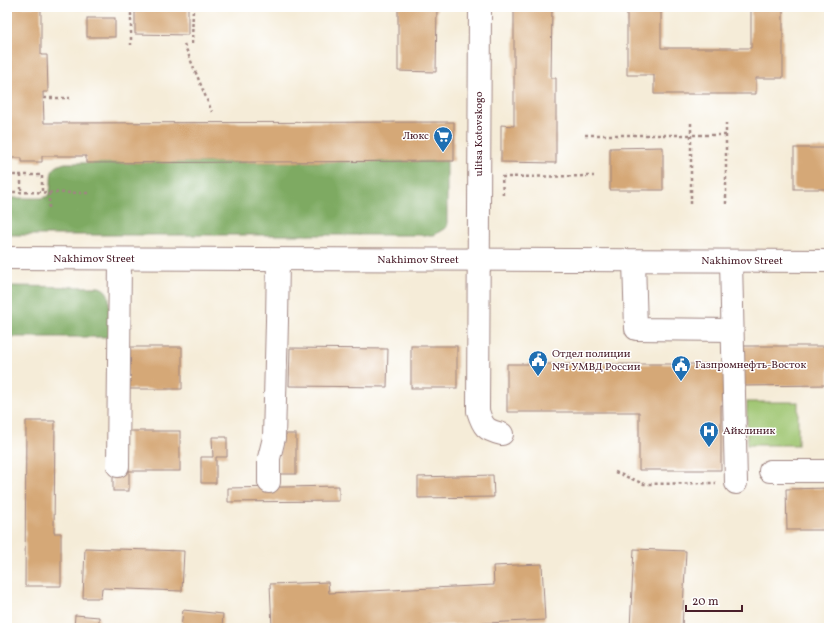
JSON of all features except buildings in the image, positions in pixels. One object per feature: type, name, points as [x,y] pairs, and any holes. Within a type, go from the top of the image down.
[{"type":"main road","name":"ulitsa Kotovskogo","points":[[480,7],[478,411],[482,424],[491,431],[502,434]]},
{"type":"main road","name":"Nakhimov Street","points":[[7,258],[478,261],[829,261]]},
{"type":"main road","points":[[118,466],[120,259]]},
{"type":"main road","points":[[269,482],[269,458],[274,438],[278,260]]},
{"type":"main road","points":[[634,261],[636,329],[732,330]]},
{"type":"main road","points":[[731,261],[736,483]]},
{"type":"main road","points":[[770,471],[829,471]]},
{"type":"path","points":[[131,7],[131,45]]},
{"type":"path","points":[[192,44],[193,7]]},
{"type":"path","points":[[184,44],[212,112]]},
{"type":"path","points":[[44,98],[70,98]]},
{"type":"path","points":[[691,122],[691,206]]},
{"type":"path","points":[[726,122],[726,206]]},
{"type":"path","points":[[585,135],[726,135]]},
{"type":"path","points":[[7,175],[42,175],[42,193]]},
{"type":"path","points":[[22,175],[22,193]]},
{"type":"path","points":[[502,196],[502,177],[594,176]]},
{"type":"path","points":[[7,192],[91,193]]},
{"type":"path","points":[[49,193],[49,210]]},
{"type":"path","points":[[615,472],[644,484],[736,483]]},
{"type":"green space","points":[[447,161],[447,227],[434,235],[7,235],[7,198],[43,198],[48,196],[52,172],[58,166],[65,163]]},
{"type":"green space","points":[[7,286],[99,287],[107,292],[109,298],[110,337],[7,337]]},
{"type":"green space","points":[[747,402],[798,402],[798,445],[747,445]]},
{"type":"place","name":"Люкс","points":[[443,153]]},
{"type":"place","name":"Отдел полиции №1 УМВД России","points":[[538,377]]},
{"type":"place","name":"Газпромнефть-Восток","points":[[681,382]]},
{"type":"place","name":"Айклиник","points":[[709,448]]}]
